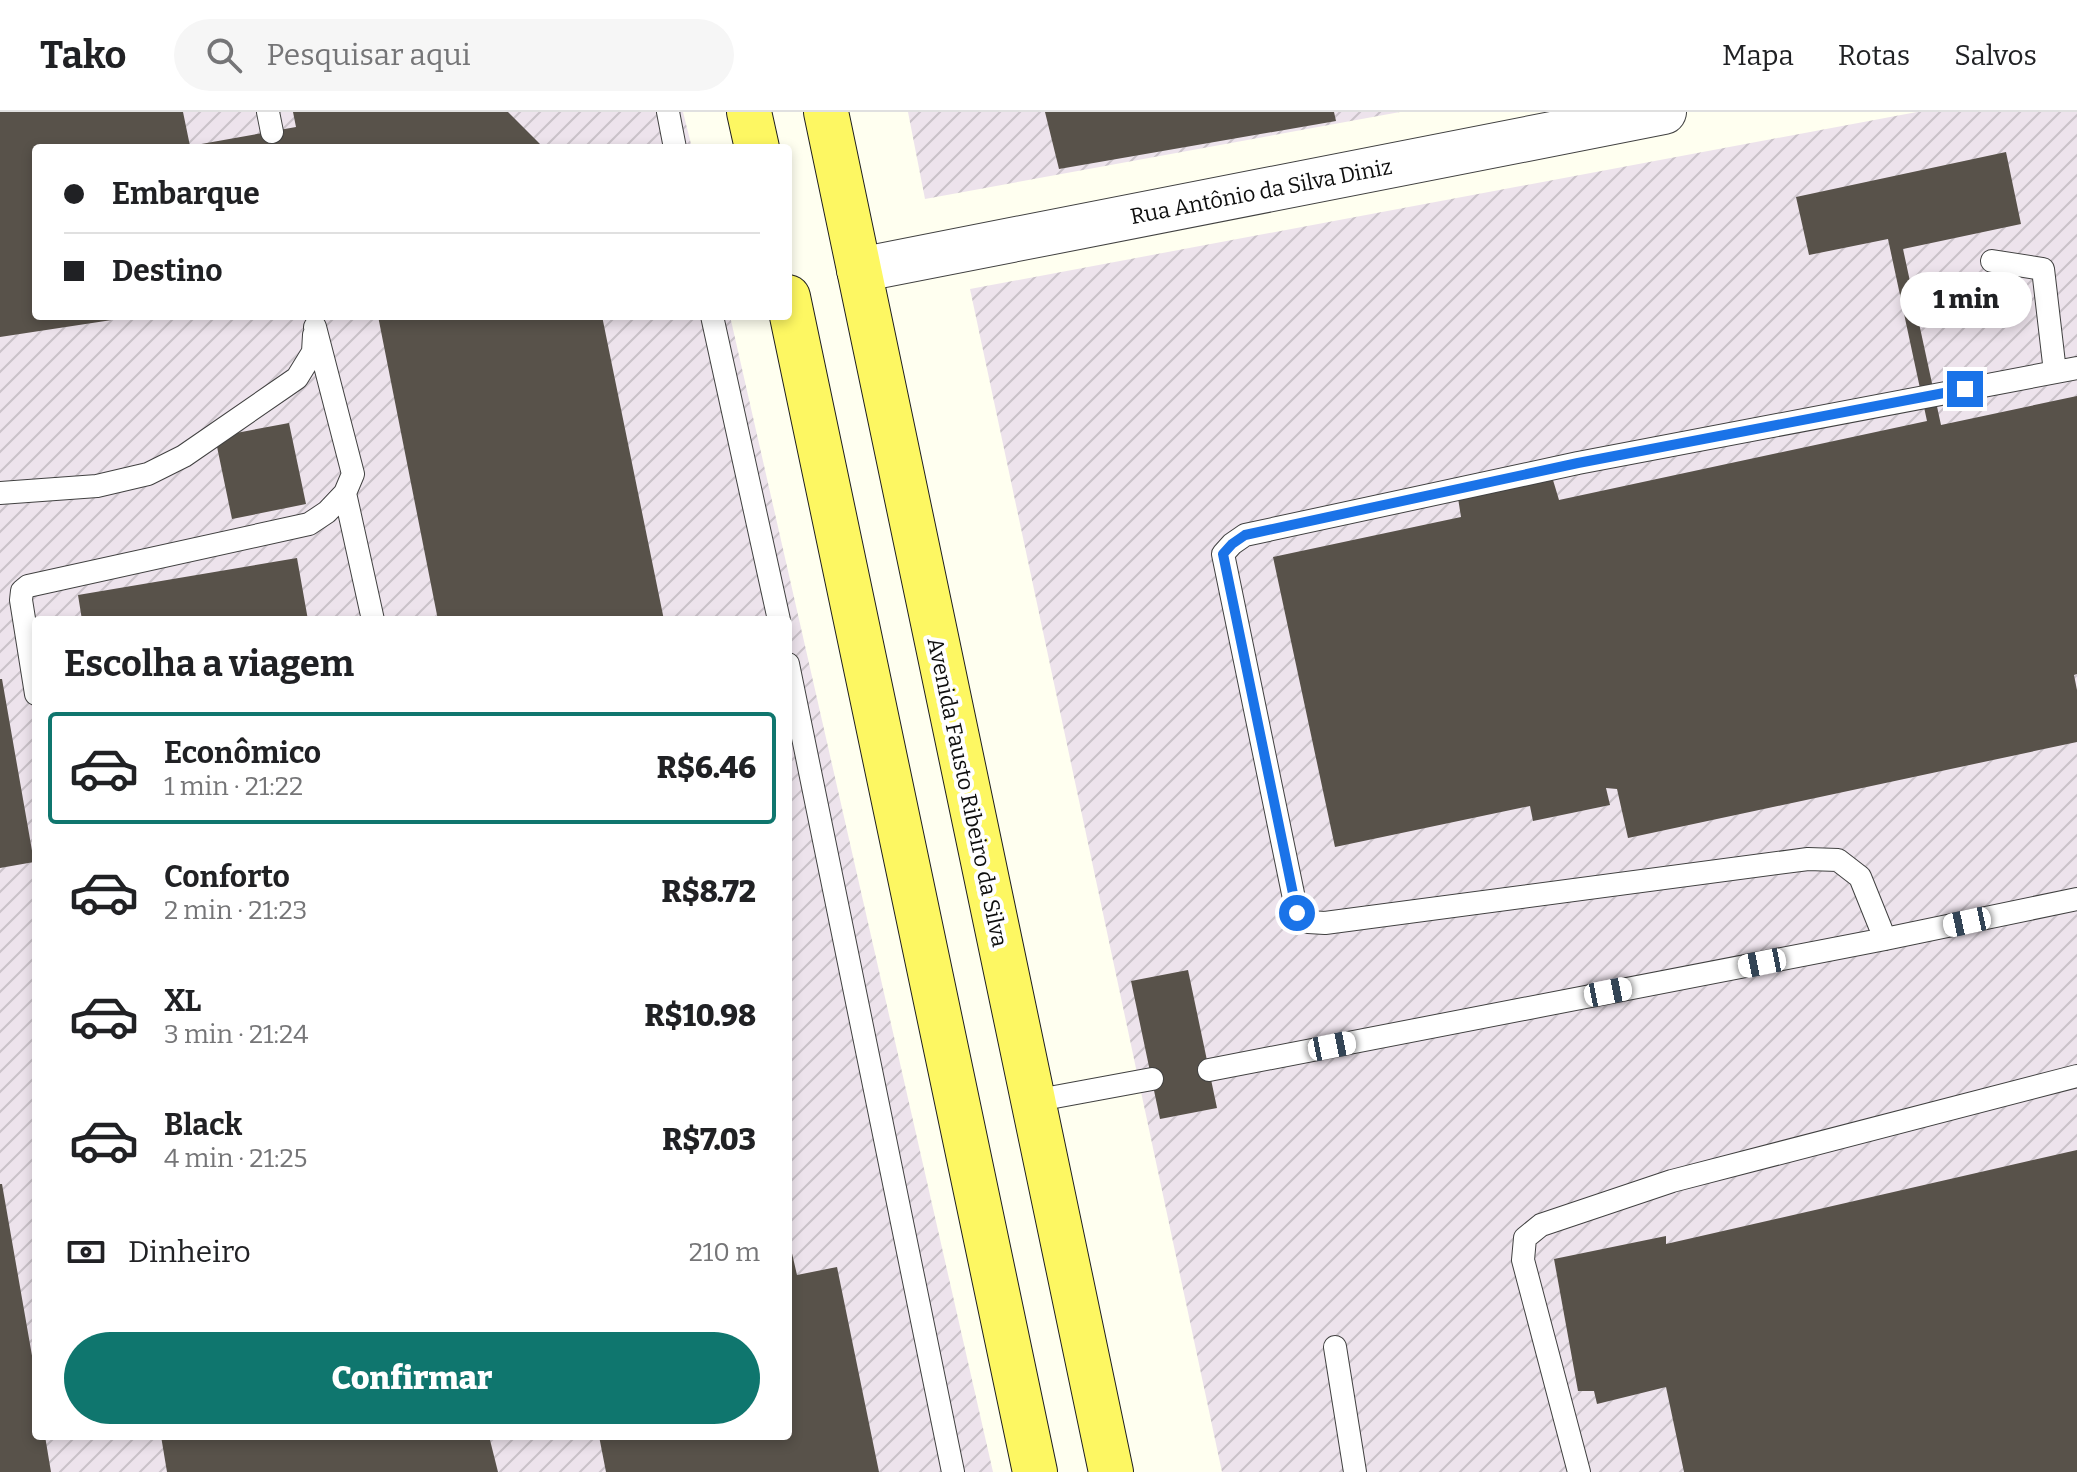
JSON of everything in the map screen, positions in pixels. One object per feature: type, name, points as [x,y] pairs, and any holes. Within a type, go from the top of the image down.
[{"type":"main road","points":[[749,112],[756,144]]},
{"type":"main road","name":"Avenida Fausto Ribeiro da Silva","points":[[826,112],[1111,1472]]},
{"type":"main road","points":[[792,316],[1035,1472]]},
{"type":"street","name":"Rua Antônio da Silva Diniz","points":[[859,270],[1664,112]]},
{"type":"lane","points":[[668,112],[674,144]]},
{"type":"lane","points":[[1885,939],[1860,877],[1838,860],[1808,859],[1325,923],[1308,922],[1297,913],[1223,554],[1245,535],[1578,463],[2066,370],[2043,269],[1992,261]]},
{"type":"lane","points":[[713,320],[778,616]]},
{"type":"lane","points":[[0,493],[97,486],[148,474],[184,456],[297,378],[313,352],[313,321]]},
{"type":"lane","points":[[32,669],[21,600],[22,591],[28,586],[309,524],[327,512],[345,493],[353,474],[313,321]]},
{"type":"lane","points":[[345,493],[372,616]]},
{"type":"lane","points":[[792,684],[953,1472]]},
{"type":"lane","points":[[1209,1070],[2077,899]]},
{"type":"lane","points":[[1579,1472],[1523,1260],[1525,1238],[1541,1225],[1672,1181],[2077,1076]]},
{"type":"lane","points":[[1033,1101],[1152,1079]]},
{"type":"lane","points":[[1335,1347],[1355,1472]]},
{"type":"shaded area","points":[[0,112],[683,112],[691,144],[32,144],[32,320],[731,320],[993,1472],[0,1472]]},
{"type":"shaded area","points":[[908,112],[1400,112],[925,199]]},
{"type":"shaded area","points":[[1917,112],[2077,112],[2077,1472],[1222,1472],[970,289]]},
{"type":"building","points":[[0,112],[183,112],[190,144],[32,144],[32,320],[112,320],[0,337]]},
{"type":"building","points":[[293,112],[508,112],[540,144],[201,144],[296,127]]},
{"type":"building","points":[[1045,112],[1334,112],[1336,121],[1059,169]]},
{"type":"building","points":[[2006,152],[2021,224],[1903,249],[1941,425],[2077,396],[2077,674],[2074,675],[2077,742],[1628,838],[1617,789],[1606,788],[1610,805],[1533,821],[1530,806],[1335,847],[1273,557],[1461,517],[1458,498],[1553,480],[1559,500],[1927,421],[1888,239],[1809,255],[1796,197]]},
{"type":"building","points":[[379,320],[603,320],[663,616],[437,616]]},
{"type":"building","points":[[289,423],[306,504],[232,519],[215,437]]},
{"type":"building","points":[[297,558],[307,616],[81,616],[78,595]]},
{"type":"building","points":[[0,679],[2,679],[32,862],[0,868]]},
{"type":"building","points":[[1188,970],[1217,1108],[1160,1119],[1131,981]]},
{"type":"building","points":[[2077,1150],[2077,1472],[1684,1472],[1666,1387],[1597,1404],[1594,1391],[1578,1391],[1554,1259],[1666,1236],[1666,1244]]},
{"type":"building","points":[[2,1184],[32,1356],[32,1440],[46,1440],[51,1472],[0,1472]]},
{"type":"building","points":[[792,1253],[797,1275],[837,1267],[879,1472],[606,1472],[600,1440],[792,1440]]},
{"type":"building","points":[[162,1440],[490,1440],[498,1472],[167,1472]]},
{"type":"route","points":[[1297,913],[1223,554],[1232,544],[1245,535],[1578,463],[1965,389]]}]
